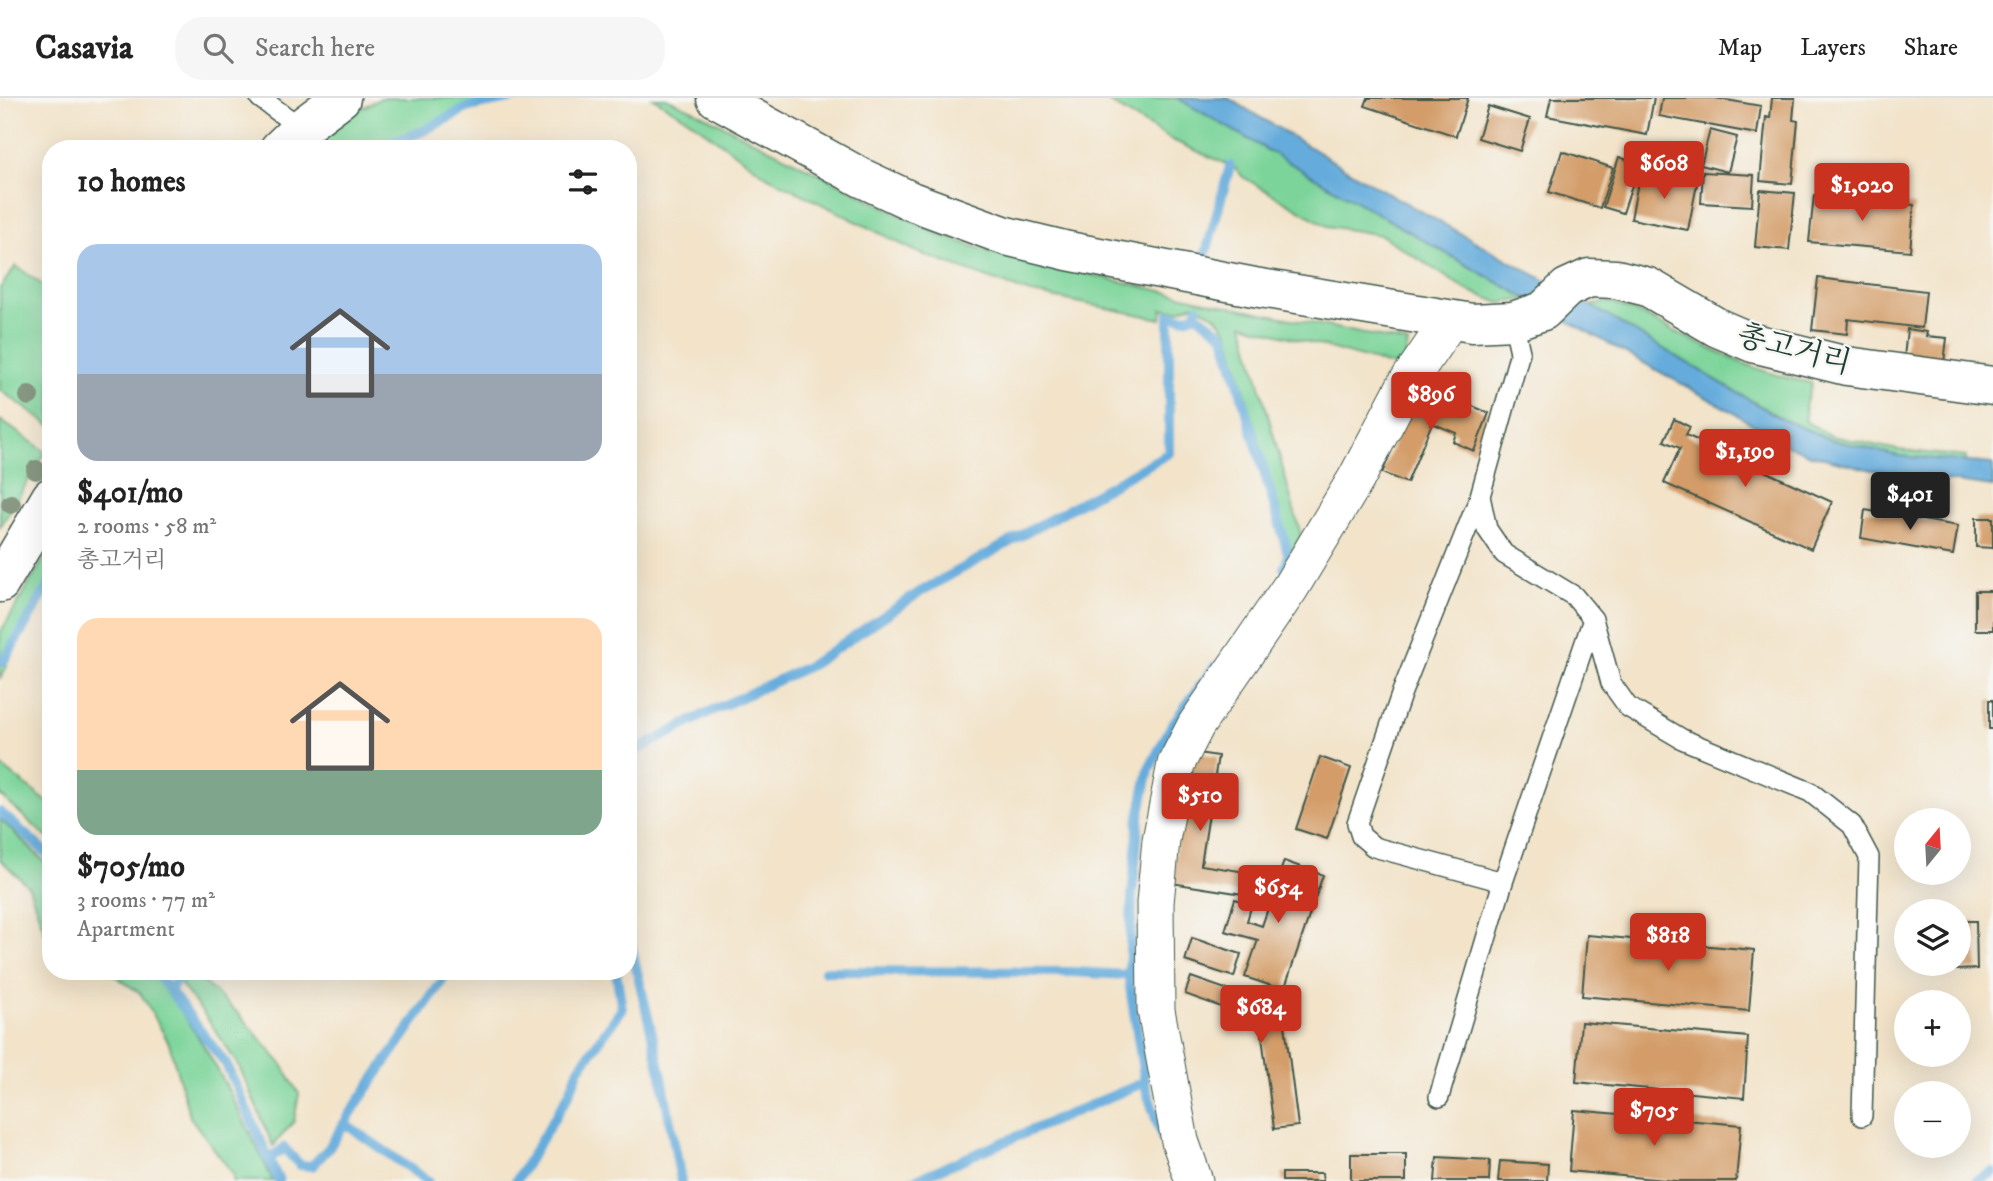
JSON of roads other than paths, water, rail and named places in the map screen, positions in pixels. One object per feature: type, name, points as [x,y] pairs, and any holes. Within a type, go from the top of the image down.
[{"type":"street","points":[[290,138],[341,98]]},
{"type":"street","name":"총고거리","points":[[716,98],[862,178],[957,219],[1006,236],[1068,251],[1254,287],[1472,323],[1541,307],[1589,278],[1616,279],[1648,287],[1718,328],[1753,344],[1847,366],[1993,386]]},
{"type":"street","points":[[1194,1181],[1180,1141],[1156,1010],[1155,903],[1161,840],[1176,764],[1196,725],[1290,588],[1356,479],[1405,386],[1450,320]]},
{"type":"street","points":[[0,583],[42,512]]},
{"type":"lane","points":[[260,98],[290,138]]},
{"type":"lane","points":[[1503,881],[1374,847],[1362,836],[1357,823],[1402,692],[1479,496],[1520,352],[1541,307]]},
{"type":"lane","points":[[1479,496],[1487,529],[1504,554],[1574,596],[1593,619],[1611,683],[1628,707],[1682,739],[1810,792],[1852,825],[1869,857],[1862,1116]]},
{"type":"lane","points":[[1439,1097],[1503,881],[1593,619]]},
{"type":"water","points":[[1177,98],[1228,98],[1363,179],[1591,306],[1784,420],[1832,440],[1899,456],[1993,464],[1993,487],[1872,470],[1808,454],[1783,443]]},
{"type":"waterway","points":[[400,140],[469,107],[513,98]]},
{"type":"waterway","points":[[1206,253],[1230,166]]},
{"type":"waterway","points":[[1197,308],[1196,314],[1224,335],[1288,553],[1284,568]]},
{"type":"waterway","points":[[637,750],[709,712],[811,665],[920,592],[1169,453],[1169,315],[1185,318],[1196,314]]},
{"type":"waterway","points":[[3,662],[42,597]]},
{"type":"waterway","points":[[1163,1140],[1146,1089],[1129,980],[1139,816],[1149,769],[1172,725],[1215,666]]},
{"type":"waterway","points":[[0,812],[42,849]]},
{"type":"waterway","points":[[637,971],[661,1072],[681,1181]]},
{"type":"waterway","points":[[825,971],[1073,972],[1129,975]]},
{"type":"waterway","points":[[162,980],[226,1064],[279,1181]]},
{"type":"waterway","points":[[171,989],[177,980]]},
{"type":"waterway","points":[[269,1159],[284,1148],[300,1165],[312,1166],[328,1149],[443,980]]},
{"type":"waterway","points":[[516,1181],[569,1094],[579,1069],[622,1009],[617,980]]},
{"type":"waterway","points":[[912,1181],[1145,1082]]},
{"type":"waterway","points":[[344,1123],[428,1181]]},
{"type":"waterway","points":[[1976,1181],[1993,1172]]}]
